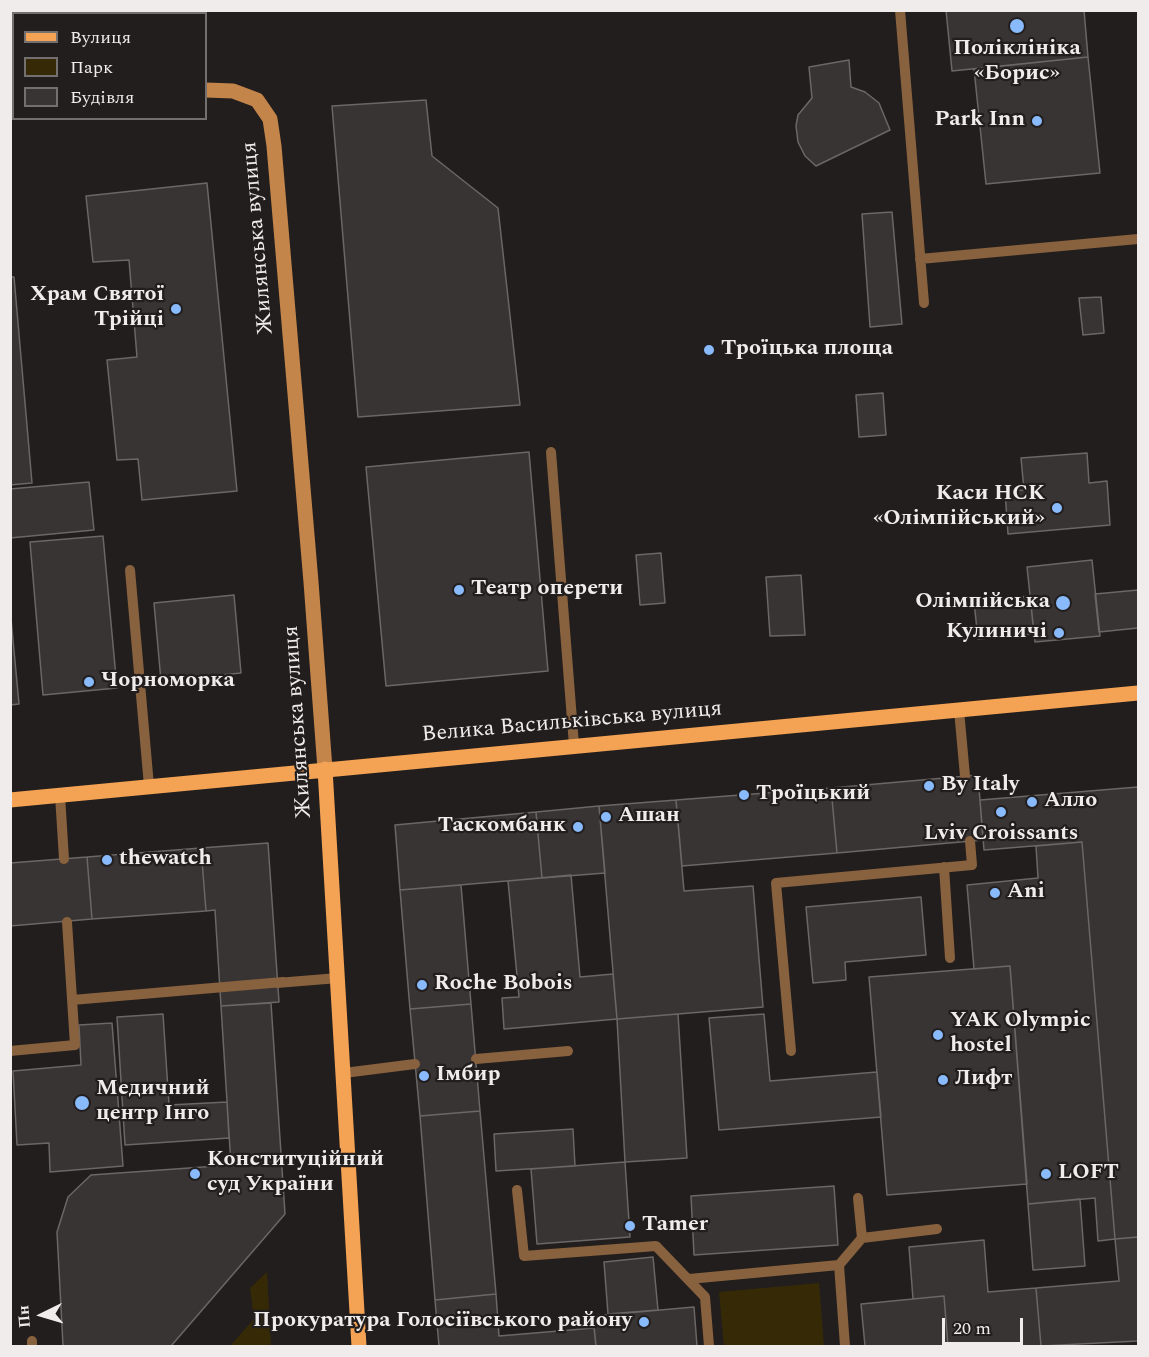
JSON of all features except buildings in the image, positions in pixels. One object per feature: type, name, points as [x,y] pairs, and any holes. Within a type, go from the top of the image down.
[{"type":"main road","name":"Жилянська вулиця","points":[[207,90],[233,91],[257,100],[270,119],[274,146],[325,770],[358,1347]]},
{"type":"main road","name":"Велика Васильківська вулиця","points":[[10,800],[1138,693]]},
{"type":"lane","points":[[900,10],[924,303]]},
{"type":"lane","points":[[920,259],[1138,239]]},
{"type":"lane","points":[[550,452],[574,745]]},
{"type":"lane","points":[[130,570],[148,786]]},
{"type":"lane","points":[[959,710],[965,776]]},
{"type":"lane","points":[[60,795],[64,859]]},
{"type":"lane","points":[[791,1052],[776,883],[972,865],[970,841]]},
{"type":"lane","points":[[944,867],[950,958]]},
{"type":"lane","points":[[10,1051],[75,1045],[67,922]]},
{"type":"lane","points":[[72,1000],[338,978]]},
{"type":"lane","points":[[476,1059],[568,1051]]},
{"type":"lane","points":[[344,1073],[415,1064]]},
{"type":"lane","points":[[517,1190],[524,1256],[656,1246],[705,1296],[709,1347]]},
{"type":"lane","points":[[858,1198],[862,1238]]},
{"type":"lane","points":[[689,1279],[839,1265],[862,1238],[937,1229]]},
{"type":"lane","points":[[839,1265],[845,1347]]},
{"type":"green space","points":[[267,1272],[271,1346],[230,1346],[254,1319],[250,1288]]},
{"type":"green space","points":[[819,1283],[824,1346],[724,1346],[719,1292]]},
{"type":"place","name":"Поліклініка «Борис»","points":[[1017,26]]},
{"type":"place","name":"Park Inn","points":[[1037,121]]},
{"type":"place","name":"Храм Святої Трійці","points":[[176,309]]},
{"type":"place","name":"Троїцька площа","points":[[709,350]]},
{"type":"place","name":"Каси НСК «Олімпійський»","points":[[1057,508]]},
{"type":"place","name":"Театр оперети","points":[[459,590]]},
{"type":"place","name":"Олімпійська","points":[[1063,603]]},
{"type":"place","name":"Кулиничі","points":[[1059,633]]},
{"type":"place","name":"Чорноморка","points":[[89,682]]},
{"type":"place","name":"By Italy","points":[[929,786]]},
{"type":"place","name":"Троїцький","points":[[744,795]]},
{"type":"place","name":"Алло","points":[[1032,802]]},
{"type":"place","name":"Lviv Croissants","points":[[1001,812]]},
{"type":"place","name":"Ашан","points":[[606,817]]},
{"type":"place","name":"Таскомбанк","points":[[578,827]]},
{"type":"place","name":"thewatch","points":[[107,860]]},
{"type":"place","name":"Ani","points":[[995,893]]},
{"type":"place","name":"Roche Bobois","points":[[422,985]]},
{"type":"place","name":"YAK Olympic hostel","points":[[938,1035]]},
{"type":"place","name":"Імбир","points":[[424,1076]]},
{"type":"place","name":"Лифт","points":[[943,1080]]},
{"type":"place","name":"Медичний центр Інго","points":[[82,1103]]},
{"type":"place","name":"Конституційний суд України","points":[[195,1174]]},
{"type":"place","name":"LOFT","points":[[1046,1174]]},
{"type":"place","name":"Tamer","points":[[630,1226]]},
{"type":"place","name":"Прокуратура Голосіївського району","points":[[644,1322]]}]
